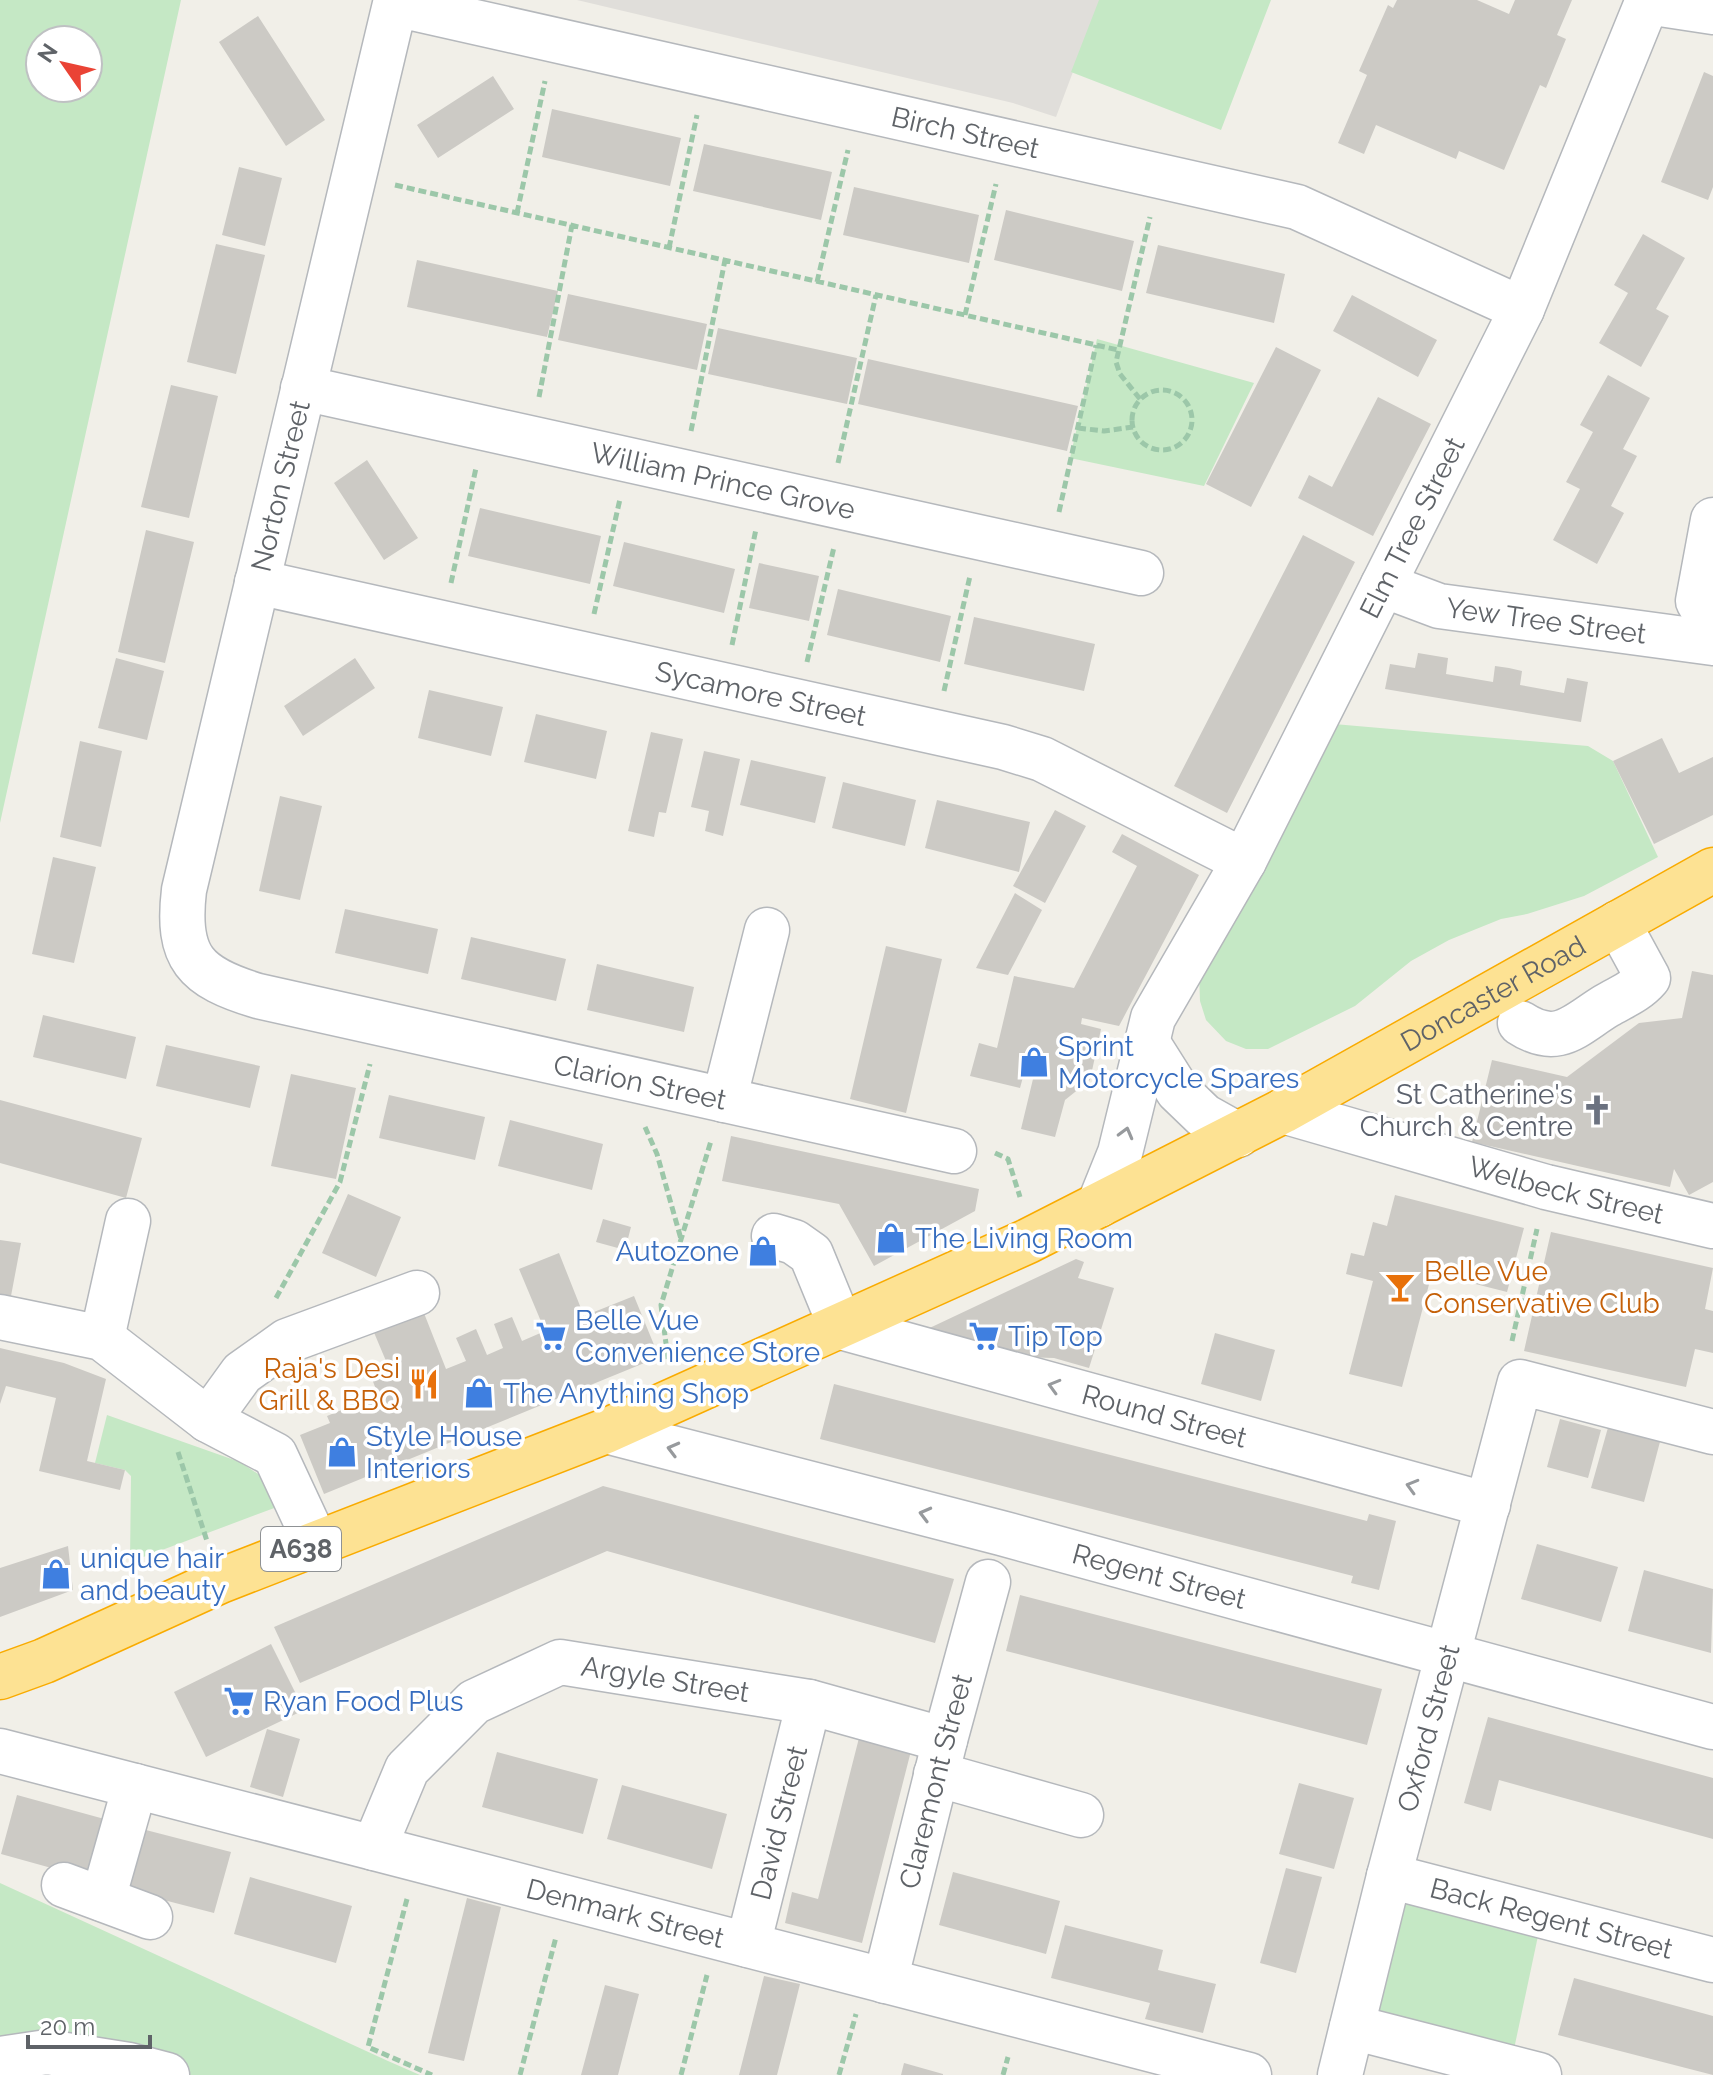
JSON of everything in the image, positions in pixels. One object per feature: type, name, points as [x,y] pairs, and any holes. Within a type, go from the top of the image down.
[{"type":"highway","name":"Doncaster Road","points":[[0,1677],[44,1661],[220,1581],[606,1431],[1028,1241],[1283,1111],[1713,870]]},
{"type":"street","points":[[1648,1],[1713,12]]},
{"type":"street","name":"Elm Tree Street","points":[[1099,1205],[1120,1153],[1153,1018],[1244,861],[1522,309],[1648,1]]},
{"type":"street","name":"Birch Street","points":[[395,4],[1297,207],[1522,309]]},
{"type":"street","name":"Norton Street","points":[[197,966],[183,932],[181,911],[184,890],[395,4]]},
{"type":"street","name":"William Prince Grove","points":[[303,388],[1141,573]]},
{"type":"street","points":[[1713,520],[1698,601],[1713,628]]},
{"type":"street","name":"Sycamore Street","points":[[257,582],[935,732],[1042,759],[1244,861]]},
{"type":"street","name":"Yew Tree Street","points":[[1383,585],[1439,606],[1713,643]]},
{"type":"street","points":[[1520,1023],[1531,1030],[1554,1034],[1575,1029],[1606,1006],[1639,989],[1648,978],[1618,923]]},
{"type":"street","points":[[724,1100],[767,930]]},
{"type":"street","name":"Clarion Street","points":[[197,966],[207,976],[239,990],[954,1151]]},
{"type":"street","points":[[1147,1042],[1178,1091],[1204,1116],[1238,1135]]},
{"type":"street","name":"Welbeck Street","points":[[1283,1111],[1546,1187],[1713,1226]]},
{"type":"street","points":[[102,1338],[128,1221]]},
{"type":"street","points":[[774,1236],[794,1242],[811,1254],[841,1327]]},
{"type":"street","points":[[191,1432],[242,1373],[287,1341],[417,1293]]},
{"type":"street","points":[[0,1317],[102,1338],[191,1432],[275,1455],[316,1543]]},
{"type":"street","name":"Round Street","points":[[841,1327],[1488,1505]]},
{"type":"street","points":[[1520,1382],[1711,1422]]},
{"type":"street","name":"Oxford Street","points":[[1340,2075],[1389,1876],[1520,1382]]},
{"type":"street","name":"Regent Street","points":[[606,1431],[1001,1533],[1713,1727]]},
{"type":"street","name":"Claremont Street","points":[[876,1978],[988,1582]]},
{"type":"street","name":"Argyle Street","points":[[374,1848],[407,1769],[474,1702],[560,1662],[809,1702],[1081,1815]]},
{"type":"street","name":"David Street","points":[[733,1941],[809,1702]]},
{"type":"street","name":"Denmark Street","points":[[0,1751],[876,1978],[1166,2065],[1249,2075]]},
{"type":"street","points":[[135,1786],[84,1892],[150,1917]]},
{"type":"street","name":"Back Regent Street","points":[[1389,1876],[1713,1960]]},
{"type":"street","points":[[1352,2027],[1539,2075]]},
{"type":"street","points":[[0,2059],[47,2052],[129,2065],[167,2075]]},
{"type":"path","points":[[517,213],[554,40]]},
{"type":"path","points":[[669,248],[705,74]]},
{"type":"path","points":[[817,282],[857,108]]},
{"type":"path","points":[[965,315],[1006,142]]},
{"type":"path","points":[[355,176],[1118,350]]},
{"type":"path","points":[[1140,399],[1120,374],[1116,362],[1160,177]]},
{"type":"path","points":[[531,438],[572,225]]},
{"type":"path","points":[[683,471],[725,260]]},
{"type":"path","points":[[798,702],[876,295]]},
{"type":"path","points":[[1051,552],[1096,345]]},
{"type":"path","points":[[1157,390],[1176,393],[1190,406],[1192,426],[1181,443],[1162,450],[1144,444],[1133,427],[1135,407],[1140,399],[1157,390]]},
{"type":"path","points":[[1078,428],[1104,431],[1133,427]]},
{"type":"path","points":[[442,623],[485,428]]},
{"type":"path","points":[[585,655],[630,460]]},
{"type":"path","points":[[723,685],[764,489]]},
{"type":"path","points":[[935,732],[979,536]]},
{"type":"path","points":[[273,1304],[340,1182],[381,1024]]},
{"type":"path","points":[[610,1075],[641,1119],[657,1154],[681,1240]]},
{"type":"path","points":[[683,1397],[665,1353],[661,1305],[724,1100]]},
{"type":"path","points":[[954,1151],[997,1153],[1008,1159],[1021,1199],[1028,1241]]},
{"type":"path","points":[[1520,1382],[1508,1359],[1546,1187]]},
{"type":"path","points":[[191,1432],[220,1581]]},
{"type":"path","points":[[418,1859],[368,2047],[432,2075]]},
{"type":"path","points":[[520,2075],[567,1898]]},
{"type":"path","points":[[681,2075],[733,1941]]},
{"type":"path","points":[[839,2075],[876,1978]]},
{"type":"shaded area","points":[[577,0],[1100,0],[1056,117],[1013,103]]},
{"type":"green space","points":[[0,0],[181,0],[0,823]]},
{"type":"green space","points":[[1099,0],[1271,0],[1221,130],[1071,72]]},
{"type":"green space","points":[[1097,339],[1254,383],[1204,486],[1070,458]]},
{"type":"green space","points":[[1334,724],[1588,746],[1613,761],[1658,857],[1584,896],[1501,919],[1449,940],[1411,961],[1355,1006],[1268,1049],[1246,1049],[1226,1041],[1206,1020],[1200,1001],[1199,972]]},
{"type":"green space","points":[[107,1415],[240,1462],[261,1476],[277,1507],[130,1562],[131,1476],[125,1470],[95,1463]]},
{"type":"green space","points":[[1389,1876],[1542,1917],[1510,2068],[1352,2027]]},
{"type":"green space","points":[[0,1883],[388,2061],[420,2075],[0,2075]]},
{"type":"building","points":[[1397,0],[1477,0],[1509,14],[1515,0],[1572,0],[1557,35],[1566,39],[1546,88],[1540,85],[1504,170],[1459,151],[1456,159],[1376,125],[1364,154],[1338,143],[1367,75],[1359,71],[1388,5],[1393,8]]},
{"type":"building","points":[[258,16],[325,120],[286,146],[219,42]]},
{"type":"building","points":[[1704,72],[1713,76],[1713,187],[1708,200],[1661,182]]},
{"type":"building","points":[[493,76],[514,109],[438,158],[417,125]]},
{"type":"building","points":[[552,109],[681,138],[670,186],[542,157]]},
{"type":"building","points":[[704,144],[832,172],[821,220],[693,191]]},
{"type":"building","points":[[239,167],[282,178],[265,246],[222,235]]},
{"type":"building","points":[[854,187],[979,215],[969,263],[843,235]]},
{"type":"building","points":[[1006,210],[1134,241],[1122,291],[994,260]]},
{"type":"building","points":[[1643,234],[1685,258],[1656,309],[1669,316],[1641,367],[1599,343],[1628,293],[1614,285]]},
{"type":"building","points":[[216,244],[265,255],[236,374],[187,362]]},
{"type":"building","points":[[1158,245],[1285,274],[1274,323],[1146,293]]},
{"type":"building","points":[[417,260],[558,291],[547,337],[407,307]]},
{"type":"building","points":[[568,294],[707,324],[697,370],[558,340]]},
{"type":"building","points":[[1352,295],[1437,340],[1418,377],[1333,331]]},
{"type":"building","points":[[718,328],[857,358],[847,404],[708,374]]},
{"type":"building","points":[[1276,347],[1321,370],[1251,507],[1206,484]]},
{"type":"building","points":[[868,359],[1078,406],[1067,451],[858,404]]},
{"type":"building","points":[[1608,375],[1650,398],[1623,449],[1637,456],[1611,506],[1624,513],[1597,564],[1553,540],[1580,489],[1566,482],[1593,432],[1580,425]]},
{"type":"building","points":[[171,385],[218,396],[189,518],[141,507]]},
{"type":"building","points":[[1378,397],[1431,424],[1373,536],[1298,498],[1309,475],[1332,487]]},
{"type":"building","points":[[367,460],[418,538],[384,560],[334,483]]},
{"type":"building","points":[[480,508],[601,536],[590,584],[468,556]]},
{"type":"building","points":[[146,530],[194,542],[165,663],[118,652]]},
{"type":"building","points":[[1303,535],[1355,562],[1227,813],[1174,786]]},
{"type":"building","points":[[624,542],[735,569],[724,613],[613,586]]},
{"type":"building","points":[[759,563],[819,576],[809,621],[749,608]]},
{"type":"building","points":[[838,589],[951,616],[940,662],[827,635]]},
{"type":"building","points":[[974,617],[1095,644],[1084,691],[964,664]]},
{"type":"building","points":[[1418,653],[1448,658],[1446,674],[1493,682],[1495,666],[1509,668],[1522,671],[1520,685],[1564,693],[1567,678],[1588,682],[1581,722],[1385,689],[1390,664],[1415,668]]},
{"type":"building","points":[[116,658],[164,671],[147,740],[98,728]]},
{"type":"building","points":[[355,658],[375,688],[303,736],[284,706]]},
{"type":"building","points":[[429,690],[503,707],[491,756],[418,738]]},
{"type":"building","points":[[536,714],[607,731],[596,779],[524,762]]},
{"type":"building","points":[[651,732],[683,739],[666,813],[659,812],[654,837],[628,831]]},
{"type":"building","points":[[1662,738],[1679,773],[1713,757],[1713,815],[1654,844],[1613,761]]},
{"type":"building","points":[[80,741],[122,751],[101,847],[60,837]]},
{"type":"building","points":[[704,751],[740,759],[723,836],[705,831],[709,811],[691,807]]},
{"type":"building","points":[[751,760],[826,777],[815,823],[740,805]]},
{"type":"building","points":[[843,782],[916,800],[905,846],[832,828]]},
{"type":"building","points":[[280,796],[322,806],[300,900],[259,891]]},
{"type":"building","points":[[937,800],[1030,822],[1019,872],[925,848]]},
{"type":"building","points":[[1055,810],[1086,826],[1045,903],[1013,886]]},
{"type":"building","points":[[1122,834],[1199,875],[1119,1026],[1082,1018],[1081,1024],[1101,1029],[1090,1080],[1065,1100],[1055,1137],[1021,1129],[1033,1079],[1023,1077],[1020,1088],[970,1076],[979,1043],[997,1048],[1014,976],[1074,988],[1137,866],[1112,852]]},
{"type":"building","points":[[53,857],[96,867],[74,963],[32,954]]},
{"type":"building","points":[[1015,893],[1042,910],[1008,975],[976,968]]},
{"type":"building","points":[[345,909],[438,929],[428,974],[335,953]]},
{"type":"building","points":[[471,937],[566,959],[556,1001],[461,979]]},
{"type":"building","points":[[886,946],[942,959],[906,1113],[850,1099]]},
{"type":"building","points":[[597,964],[694,987],[684,1032],[587,1010]]},
{"type":"building","name":"St Catherine's Church & Centre","points":[[1692,971],[1713,975],[1713,1182],[1689,1195],[1674,1169],[1670,1187],[1472,1142],[1492,1060],[1567,1077],[1639,1023],[1682,1018]]},
{"type":"building","points":[[43,1015],[136,1037],[126,1079],[33,1057]]},
{"type":"building","points":[[166,1045],[260,1066],[250,1108],[156,1086]]},
{"type":"building","points":[[291,1074],[356,1088],[336,1179],[271,1166]]},
{"type":"building","points":[[389,1095],[485,1117],[475,1160],[379,1138]]},
{"type":"building","points":[[0,1100],[142,1138],[126,1198],[0,1163]]},
{"type":"building","points":[[510,1120],[603,1144],[592,1190],[498,1166]]},
{"type":"building","name":"The Living Room","points":[[731,1136],[979,1189],[975,1211],[874,1266],[839,1204],[722,1181]]},
{"type":"building","points":[[348,1194],[401,1217],[376,1277],[322,1253]]},
{"type":"building","name":"Belle Vue Conservative Club","points":[[1395,1195],[1524,1228],[1507,1292],[1432,1273],[1402,1387],[1349,1374],[1373,1281],[1346,1274],[1351,1253],[1364,1256],[1373,1222],[1387,1226]]},
{"type":"building","points":[[603,1219],[631,1227],[625,1250],[596,1242]]},
{"type":"building","points":[[1551,1232],[1713,1268],[1705,1309],[1713,1311],[1713,1353],[1695,1349],[1686,1387],[1524,1351]]},
{"type":"building","points":[[0,1240],[21,1243],[11,1296],[0,1295]]},
{"type":"building","points":[[559,1253],[584,1316],[634,1296],[659,1357],[324,1494],[300,1435],[330,1423],[327,1416],[378,1395],[368,1368],[386,1361],[370,1323],[420,1303],[446,1369],[466,1361],[456,1338],[476,1329],[487,1355],[503,1348],[494,1324],[512,1317],[522,1341],[545,1331],[519,1269]]},
{"type":"building","points":[[1076,1259],[1084,1262],[1078,1278],[1114,1288],[1089,1368],[1054,1358],[1021,1357],[919,1333]]},
{"type":"building","points":[[1215,1333],[1275,1350],[1261,1401],[1201,1384]]},
{"type":"building","points":[[0,1348],[64,1363],[106,1379],[87,1461],[125,1470],[120,1490],[39,1471],[56,1398],[6,1386],[0,1404]]},
{"type":"building","points":[[834,1384],[1367,1521],[1369,1514],[1396,1521],[1379,1590],[1351,1583],[1353,1576],[820,1439]]},
{"type":"building","points":[[1560,1419],[1601,1430],[1588,1478],[1547,1467]]},
{"type":"building","points":[[1609,1424],[1661,1438],[1644,1502],[1591,1488]]},
{"type":"building","points":[[603,1486],[954,1579],[935,1643],[607,1551],[300,1683],[274,1627]]},
{"type":"building","points":[[1537,1544],[1618,1567],[1601,1622],[1521,1599]]},
{"type":"building","points":[[68,1546],[73,1590],[0,1617],[0,1568]]},
{"type":"building","points":[[1644,1570],[1713,1589],[1711,1653],[1628,1631]]},
{"type":"building","points":[[1020,1595],[1382,1689],[1367,1745],[1006,1651]]},
{"type":"building","name":"Ryan Food Plus","points":[[271,1644],[304,1710],[206,1757],[174,1692]]},
{"type":"building","points":[[1488,1717],[1713,1778],[1713,1839],[1499,1780],[1491,1811],[1464,1803]]},
{"type":"building","points":[[267,1729],[300,1739],[283,1797],[250,1787]]},
{"type":"building","points":[[860,1734],[912,1747],[862,1943],[785,1923],[792,1892],[818,1899]]},
{"type":"building","points":[[497,1752],[598,1779],[583,1834],[482,1807]]},
{"type":"building","points":[[1299,1783],[1354,1798],[1334,1869],[1279,1854]]},
{"type":"building","points":[[622,1785],[727,1814],[712,1869],[607,1839]]},
{"type":"building","points":[[17,1795],[108,1820],[91,1879],[1,1854]]},
{"type":"building","points":[[142,1829],[231,1852],[214,1913],[125,1890]]},
{"type":"building","points":[[1286,1868],[1322,1877],[1296,1973],[1260,1963]]},
{"type":"building","points":[[953,1872],[1060,1901],[1046,1954],[939,1925]]},
{"type":"building","points":[[250,1877],[352,1906],[336,1963],[234,1934]]},
{"type":"building","points":[[467,1898],[501,1907],[464,2061],[428,2053]]},
{"type":"building","points":[[1065,1925],[1163,1950],[1158,1970],[1216,1984],[1203,2033],[1145,2019],[1150,2003],[1051,1978]]},
{"type":"building","points":[[764,1976],[800,1984],[787,2036],[777,2075],[739,2075]]},
{"type":"building","points":[[1574,1978],[1713,2016],[1713,2075],[1558,2035]]},
{"type":"building","points":[[605,1985],[639,1994],[618,2075],[581,2075]]},
{"type":"building","points":[[904,2063],[943,2074],[943,2075],[901,2075]]},
{"type":"place","name":"Sprint Motorcycle Spares","points":[[1034,1062]]},
{"type":"place","name":"St Catherine's Church & Centre","points":[[1597,1110]]},
{"type":"place","name":"The Living Room","points":[[891,1238]]},
{"type":"place","name":"Autozone","points":[[763,1251]]},
{"type":"place","name":"Belle Vue Conservative Club","points":[[1400,1287]]},
{"type":"place","name":"Belle Vue Convenience Store","points":[[551,1336]]},
{"type":"place","name":"Tip Top","points":[[984,1336]]},
{"type":"place","name":"Raja's Desi Grill & BBQ","points":[[424,1384]]},
{"type":"place","name":"The Anything Shop","points":[[479,1393]]},
{"type":"place","name":"Style House Interiors","points":[[342,1452]]},
{"type":"place","name":"unique hair and beauty","points":[[56,1574]]},
{"type":"place","name":"Ryan Food Plus","points":[[239,1701]]}]
